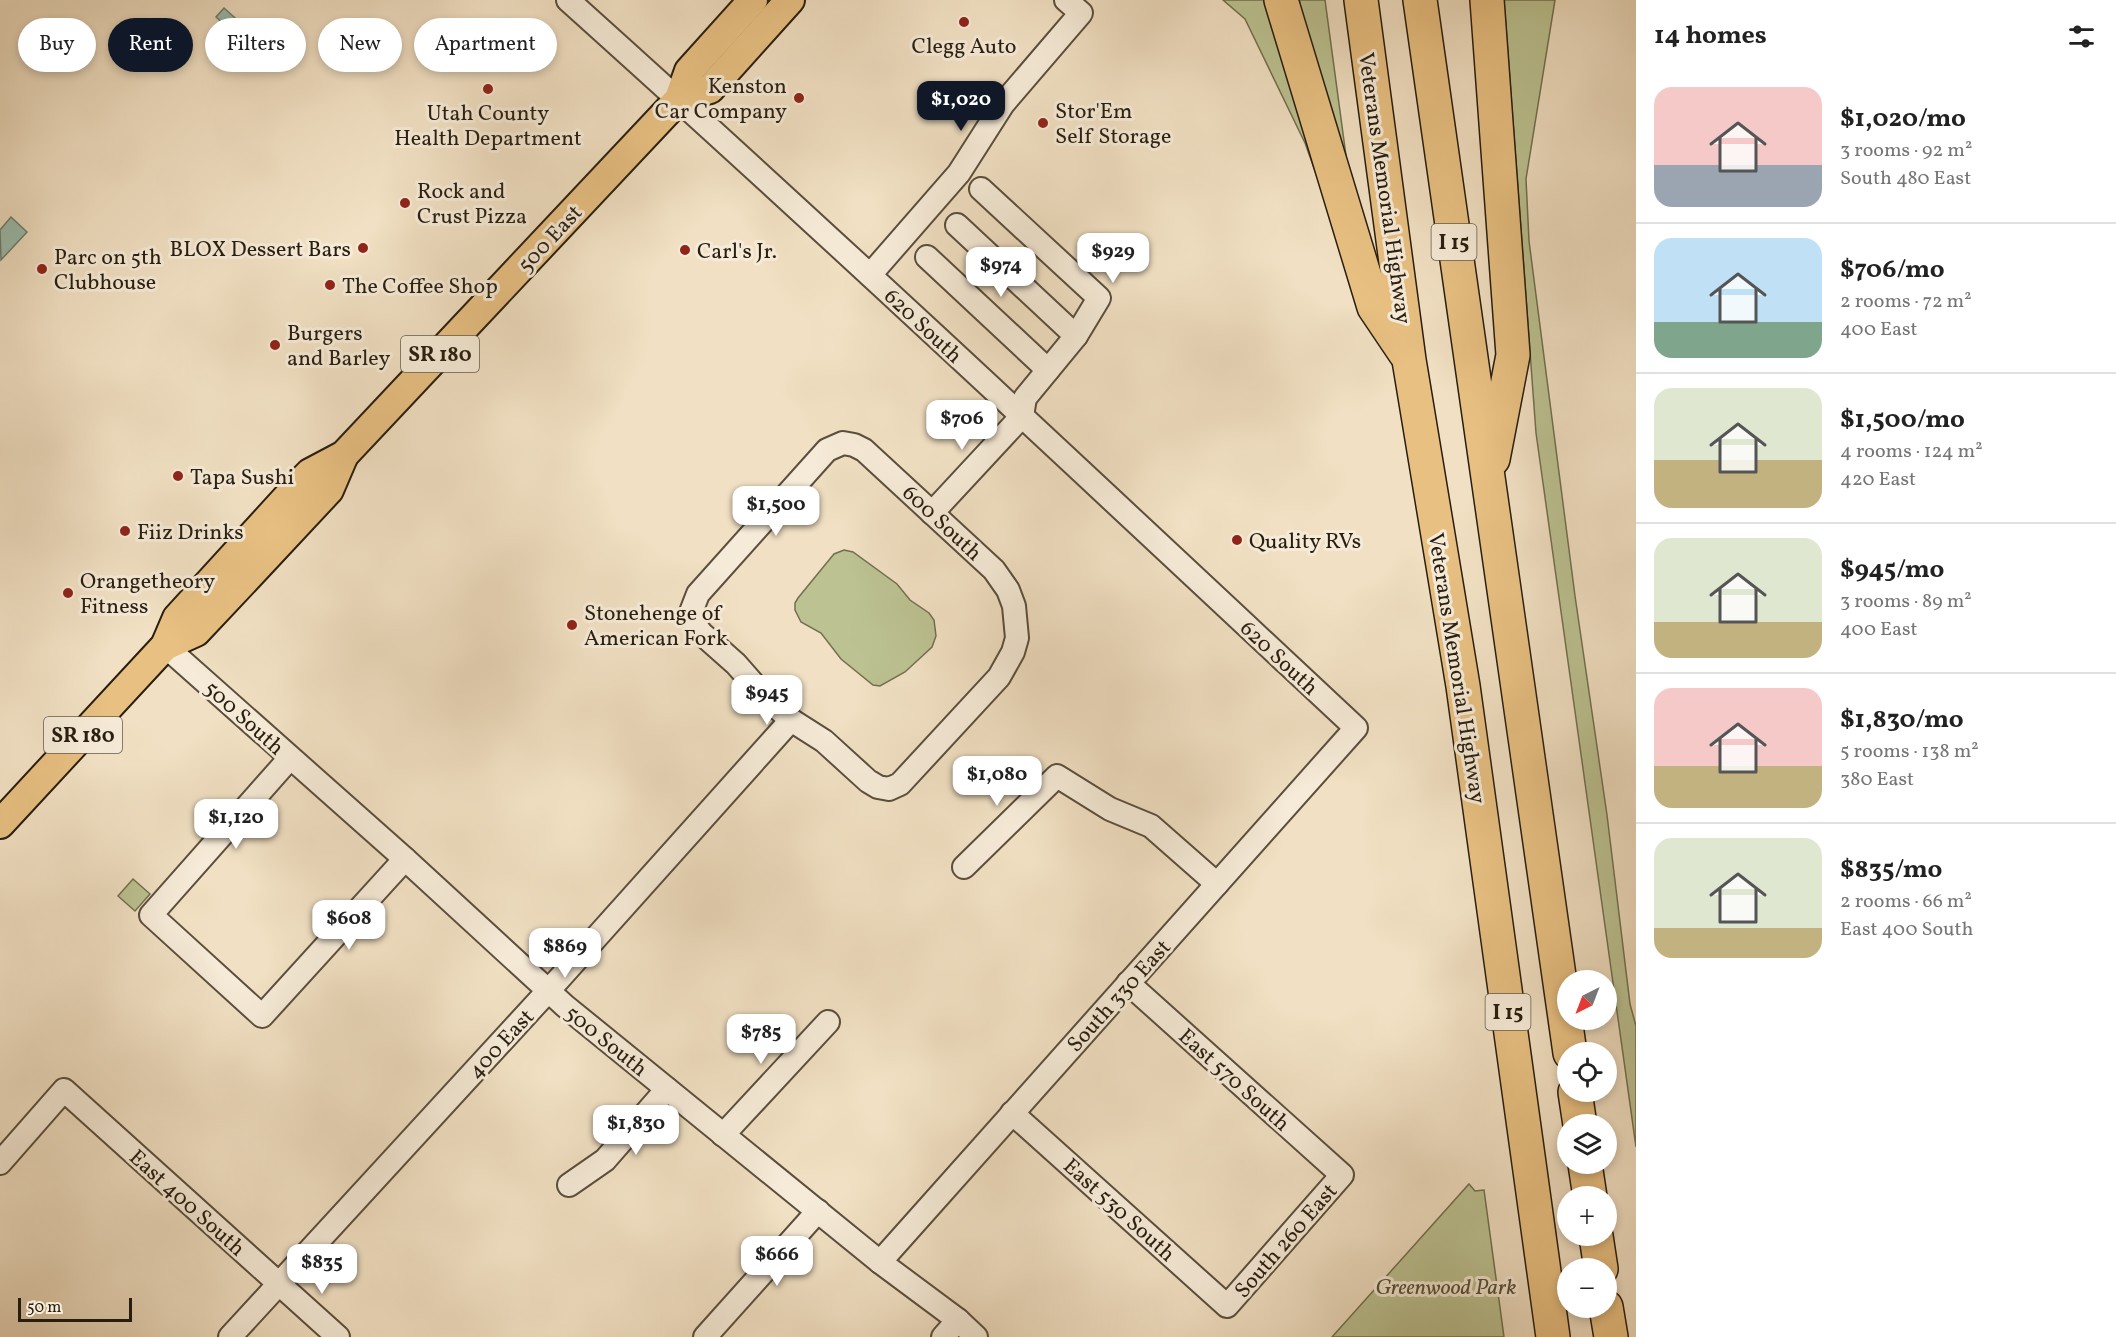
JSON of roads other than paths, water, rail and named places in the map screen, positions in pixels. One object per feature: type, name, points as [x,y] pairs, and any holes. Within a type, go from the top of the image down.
[{"type":"highway","points":[[1281,0],[1374,307],[1409,360]]},
{"type":"highway","name":"Veterans Memorial Highway","points":[[1361,0],[1409,360],[1463,686],[1553,1337]]},
{"type":"highway","name":"I 15","points":[[1420,0],[1568,1042]]},
{"type":"highway","points":[[1487,0],[1513,355],[1488,484]]},
{"type":"highway","points":[[1608,1318],[1611,1337]]},
{"type":"main road","name":"500 East","points":[[0,824],[165,646],[177,618],[303,480],[310,473],[344,455],[679,99],[689,71],[753,0]]},
{"type":"main road","name":"500 East","points":[[679,99],[710,89],[790,0]]},
{"type":"street","name":"620 South","points":[[568,0],[870,274],[1356,728]]},
{"type":"street","points":[[870,274],[959,173],[1003,104],[1074,7]]},
{"type":"street","points":[[932,513],[1022,416],[1025,398],[1076,336],[1099,298],[981,189]]},
{"type":"street","points":[[957,225],[1076,336]]},
{"type":"street","points":[[927,257],[1048,370]]},
{"type":"street","name":"600 South","points":[[843,443],[864,450],[932,513],[994,570],[1008,590],[1014,606],[1017,638],[1013,652],[999,677],[900,784],[889,789],[878,787],[868,781],[824,741],[791,720],[753,684],[736,664],[701,633],[691,612],[698,594],[777,505],[827,450],[843,443]]},
{"type":"street","name":"500 South","points":[[165,646],[405,859],[548,990],[880,1262],[950,1329],[976,1337]]},
{"type":"street","name":"400 East","points":[[230,1337],[548,990],[791,720]]},
{"type":"street","name":"South 330 East","points":[[880,1262],[1356,728]]},
{"type":"street","points":[[290,758],[151,915],[262,1016],[405,859]]},
{"type":"street","points":[[964,867],[1057,777],[1110,809],[1151,826],[1217,884]]},
{"type":"street","name":"East 570 South","points":[[1128,983],[1342,1175]]},
{"type":"street","points":[[723,1135],[828,1022]]},
{"type":"street","points":[[569,1185],[605,1160],[667,1089]]},
{"type":"street","name":"East 400 South","points":[[0,1163],[64,1090],[338,1337]]},
{"type":"street","name":"East 530 South","points":[[1012,1113],[1227,1306]]},
{"type":"street","name":"South 260 East","points":[[1227,1306],[1342,1175]]},
{"type":"street","points":[[705,1337],[818,1211]]},
{"type":"place","name":"Clegg Auto","points":[[964,22]]},
{"type":"place","name":"Utah County Health Department","points":[[488,89]]},
{"type":"place","name":"Kenston Car Company","points":[[799,98]]},
{"type":"place","name":"Stor'Em Self Storage","points":[[1043,123]]},
{"type":"place","name":"Rock and Crust Pizza","points":[[405,203]]},
{"type":"place","name":"BLOX Dessert Bars","points":[[363,248]]},
{"type":"place","name":"Carl's Jr.","points":[[685,250]]},
{"type":"place","name":"Parc on 5th Clubhouse","points":[[42,269]]},
{"type":"place","name":"The Coffee Shop","points":[[330,285]]},
{"type":"place","name":"Burgers and Barley","points":[[275,345]]},
{"type":"place","name":"Tapa Sushi","points":[[178,476]]},
{"type":"place","name":"Fiiz Drinks","points":[[125,531]]},
{"type":"place","name":"Quality RVs","points":[[1237,540]]},
{"type":"place","name":"Orangetheory Fitness","points":[[68,593]]},
{"type":"place","name":"Stonehenge of American Fork","points":[[572,625]]},
{"type":"park label","name":"Greenwood Park","points":[[1446,1286]]}]
